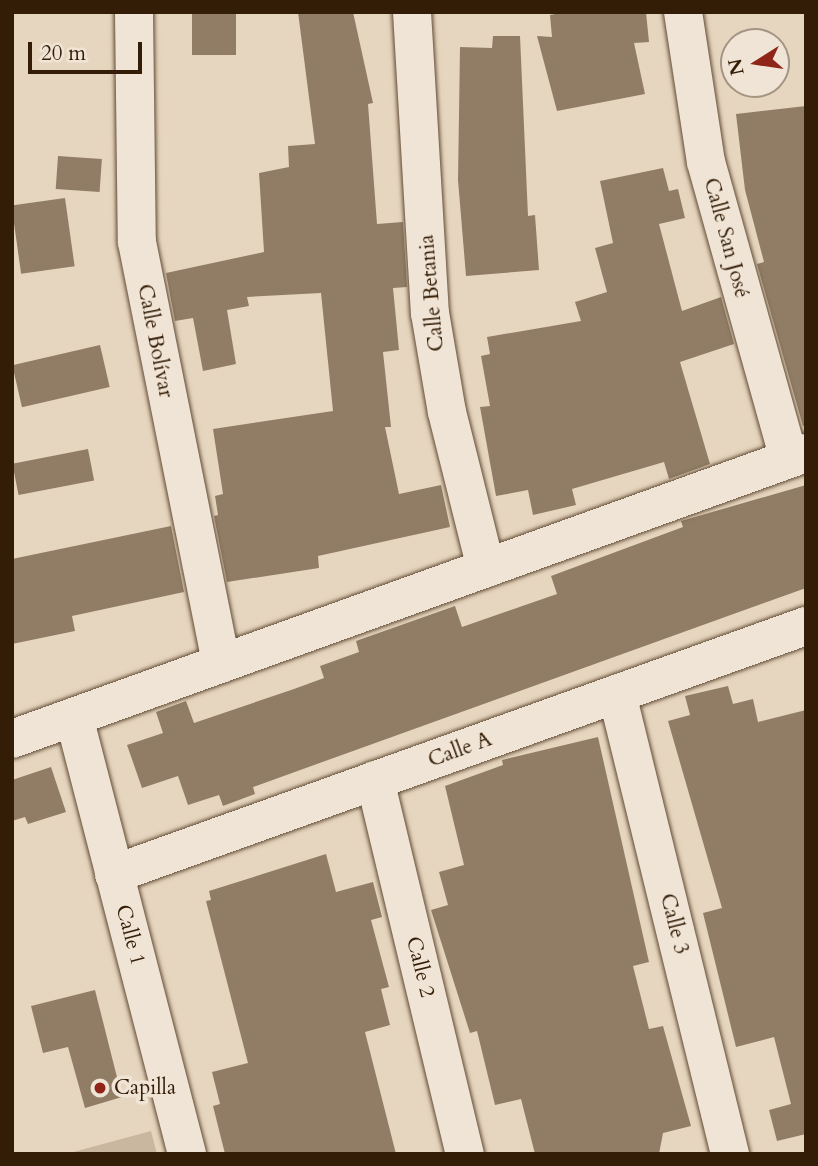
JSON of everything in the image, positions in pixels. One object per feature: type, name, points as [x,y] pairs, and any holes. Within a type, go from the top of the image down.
[{"type":"street","name":"Calle Bolívar","points":[[134,12],[137,242],[221,664]]},
{"type":"street","name":"Calle Betania","points":[[412,12],[430,313],[447,412],[486,568]]},
{"type":"street","name":"Calle San José","points":[[683,12],[706,162],[797,456]]},
{"type":"street","points":[[12,739],[797,456]]},
{"type":"street","name":"Calle A","points":[[114,874],[806,626]]},
{"type":"street","name":"Calle 3","points":[[617,694],[730,1154]]},
{"type":"street","name":"Calle 1","points":[[74,717],[187,1154]]},
{"type":"street","name":"Calle 2","points":[[375,780],[465,1154]]},
{"type":"shaded area","points":[[151,1131],[157,1154],[66,1154]]},
{"type":"building","points":[[192,12],[236,12],[236,55],[192,55]]},
{"type":"building","points":[[298,12],[353,12],[373,103],[368,104],[377,224],[403,222],[407,287],[393,288],[399,350],[383,352],[391,427],[385,427],[399,494],[441,485],[450,527],[318,556],[319,568],[227,582],[214,516],[218,515],[215,496],[223,494],[213,429],[333,411],[321,293],[247,297],[249,306],[227,310],[236,364],[203,371],[193,318],[175,321],[166,273],[264,252],[259,173],[289,167],[288,146],[315,144]]},
{"type":"building","points":[[566,12],[646,12],[649,42],[634,43],[645,94],[557,111],[537,36],[552,37],[550,15]]},
{"type":"building","points":[[493,36],[520,36],[528,216],[535,215],[539,270],[466,276],[458,180],[460,47],[492,48]]},
{"type":"building","points":[[806,106],[806,426],[803,426],[757,264],[764,262],[745,190],[736,114]]},
{"type":"building","points":[[58,156],[102,159],[100,192],[56,189]]},
{"type":"building","points":[[663,168],[669,191],[678,189],[685,218],[659,224],[682,311],[721,297],[734,344],[680,362],[710,464],[669,479],[664,462],[572,489],[576,505],[533,515],[528,490],[496,496],[480,407],[490,406],[481,356],[490,354],[487,337],[581,321],[575,302],[607,292],[595,248],[613,243],[600,181]]},
{"type":"building","points":[[65,198],[75,266],[21,274],[12,205]]},
{"type":"building","points":[[100,345],[110,387],[22,407],[12,365]]},
{"type":"building","points":[[88,449],[94,480],[19,495],[12,464]]},
{"type":"building","points":[[806,485],[806,588],[253,787],[255,794],[223,806],[219,795],[188,805],[178,776],[142,788],[127,745],[163,733],[156,712],[186,701],[194,723],[294,689],[324,678],[320,666],[359,652],[356,641],[455,606],[462,627],[557,594],[551,576],[683,527],[681,521]]},
{"type":"building","points":[[171,526],[184,592],[72,616],[75,631],[12,644],[12,559]]},
{"type":"building","points":[[728,686],[733,704],[753,699],[758,722],[806,710],[806,1134],[777,1141],[769,1110],[791,1104],[774,1037],[736,1047],[703,913],[722,908],[668,721],[690,715],[685,696]]},
{"type":"building","points":[[598,737],[649,962],[633,966],[649,1029],[663,1026],[691,1126],[663,1133],[659,1154],[535,1154],[521,1099],[495,1105],[477,1031],[470,1033],[431,910],[448,905],[439,872],[464,865],[445,786],[503,765],[502,760]]},
{"type":"building","points":[[51,767],[66,812],[28,824],[25,817],[12,821],[12,780]]},
{"type":"building","points":[[326,854],[336,892],[373,882],[382,917],[371,920],[389,987],[381,989],[390,1025],[365,1032],[396,1154],[225,1154],[213,1106],[220,1104],[212,1072],[248,1063],[206,901],[211,900],[209,891]]},
{"type":"building","points":[[95,990],[122,1097],[85,1108],[68,1047],[43,1053],[31,1006]]},
{"type":"place","name":"Capilla","points":[[100,1088]]}]
